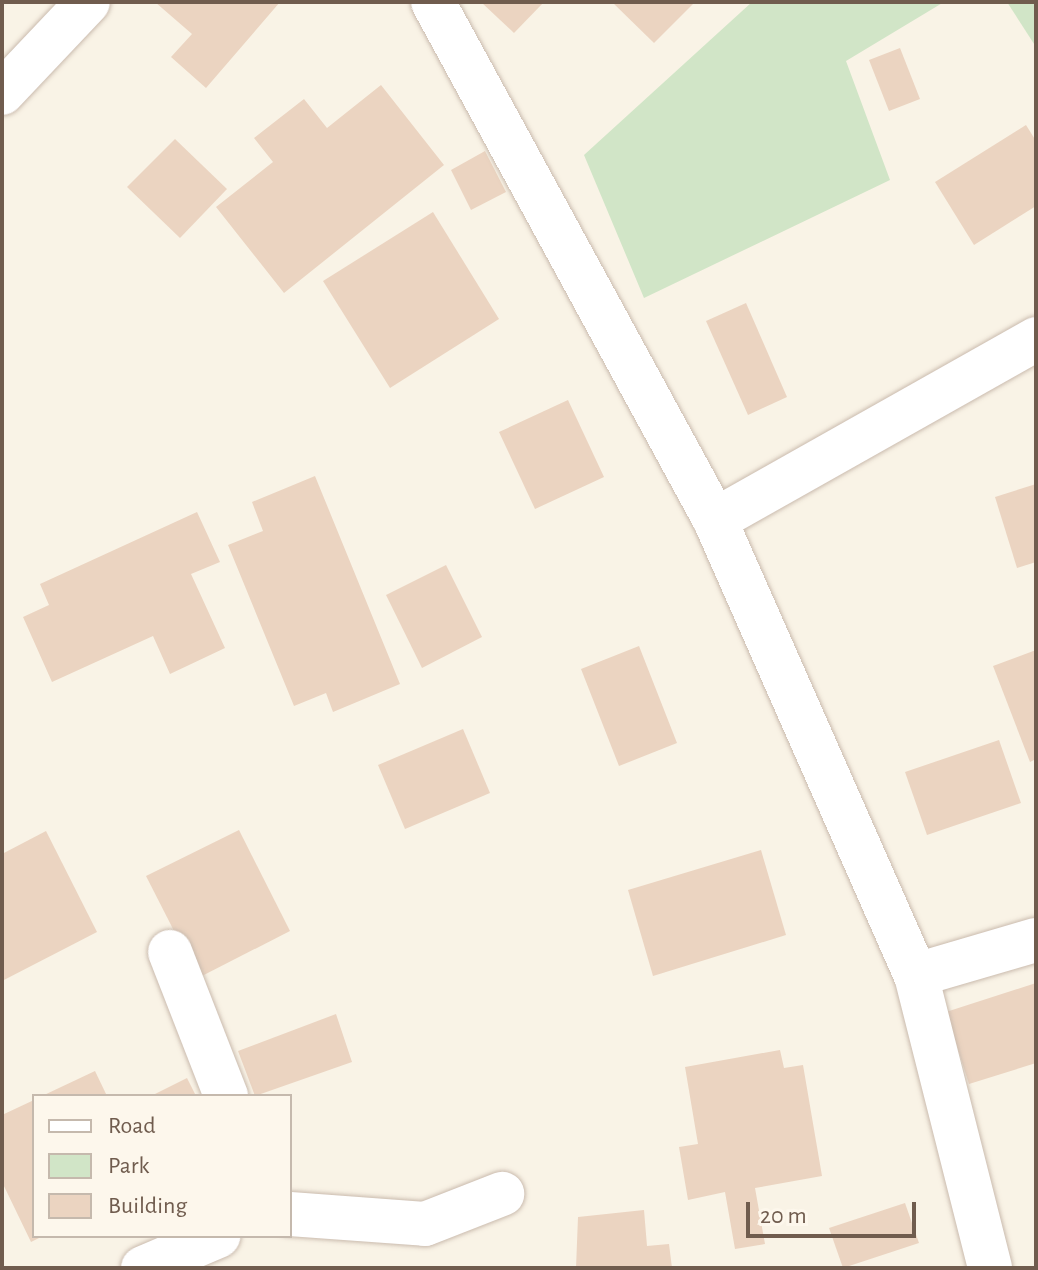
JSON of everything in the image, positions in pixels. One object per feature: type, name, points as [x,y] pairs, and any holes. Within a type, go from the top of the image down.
[{"type":"street","points":[[2,93],[88,2]]},
{"type":"street","points":[[433,2],[715,520],[916,975],[990,1268]]},
{"type":"street","points":[[715,520],[1036,339]]},
{"type":"street","points":[[916,975],[1036,940]]},
{"type":"street","points":[[170,952],[225,1094]]},
{"type":"street","points":[[292,1214],[425,1224],[502,1194]]},
{"type":"street","points":[[143,1268],[213,1238]]},
{"type":"green space","points":[[752,2],[944,2],[846,61],[890,180],[644,298],[584,155]]},
{"type":"green space","points":[[1007,2],[1036,2],[1036,47]]},
{"type":"building","points":[[155,2],[280,2],[206,88],[171,57],[192,34]]},
{"type":"building","points":[[481,2],[544,2],[514,33]]},
{"type":"building","points":[[612,2],[695,2],[654,43]]},
{"type":"building","points":[[900,48],[920,99],[889,111],[869,60]]},
{"type":"building","points":[[381,85],[444,165],[284,293],[216,207],[273,162],[254,138],[304,99],[327,128]]},
{"type":"building","points":[[1026,125],[1036,141],[1036,206],[974,245],[935,182]]},
{"type":"building","points":[[175,139],[227,189],[180,238],[127,187]]},
{"type":"building","points":[[485,151],[506,192],[471,210],[451,170]]},
{"type":"building","points":[[433,212],[499,319],[390,388],[323,281]]},
{"type":"building","points":[[746,303],[787,397],[748,415],[706,321]]},
{"type":"building","points":[[568,400],[604,477],[535,509],[499,432]]},
{"type":"building","points":[[315,476],[400,684],[333,712],[326,693],[294,706],[228,545],[263,531],[252,502]]},
{"type":"building","points":[[1036,484],[1036,562],[1017,568],[995,497]]},
{"type":"building","points":[[197,512],[220,562],[191,574],[225,648],[170,674],[153,636],[52,682],[23,617],[49,605],[40,584]]},
{"type":"building","points":[[446,565],[482,637],[422,668],[386,595]]},
{"type":"building","points":[[639,646],[677,743],[619,766],[581,669]]},
{"type":"building","points":[[1036,650],[1036,759],[1030,762],[993,666]]},
{"type":"building","points":[[463,729],[490,793],[405,829],[378,765]]},
{"type":"building","points":[[999,740],[1021,803],[927,835],[905,772]]},
{"type":"building","points":[[239,830],[290,931],[198,978],[146,876]]},
{"type":"building","points":[[46,831],[97,932],[2,981],[2,854]]},
{"type":"building","points":[[761,850],[786,935],[653,976],[628,890]]},
{"type":"building","points":[[1036,983],[1036,1063],[969,1084],[946,1012]]},
{"type":"building","points":[[336,1014],[352,1062],[254,1094],[238,1051]]},
{"type":"building","points":[[780,1050],[784,1068],[803,1065],[822,1176],[755,1188],[765,1244],[735,1249],[725,1192],[688,1200],[679,1147],[698,1144],[685,1067]]},
{"type":"building","points":[[95,1071],[106,1094],[46,1094]]},
{"type":"building","points":[[187,1078],[195,1094],[155,1094]]},
{"type":"building","points":[[32,1101],[32,1238],[39,1238],[31,1242],[2,1182],[2,1115]]},
{"type":"building","points":[[905,1203],[919,1243],[843,1268],[829,1228]]},
{"type":"building","points":[[644,1210],[647,1246],[669,1244],[672,1268],[576,1268],[578,1217]]}]
